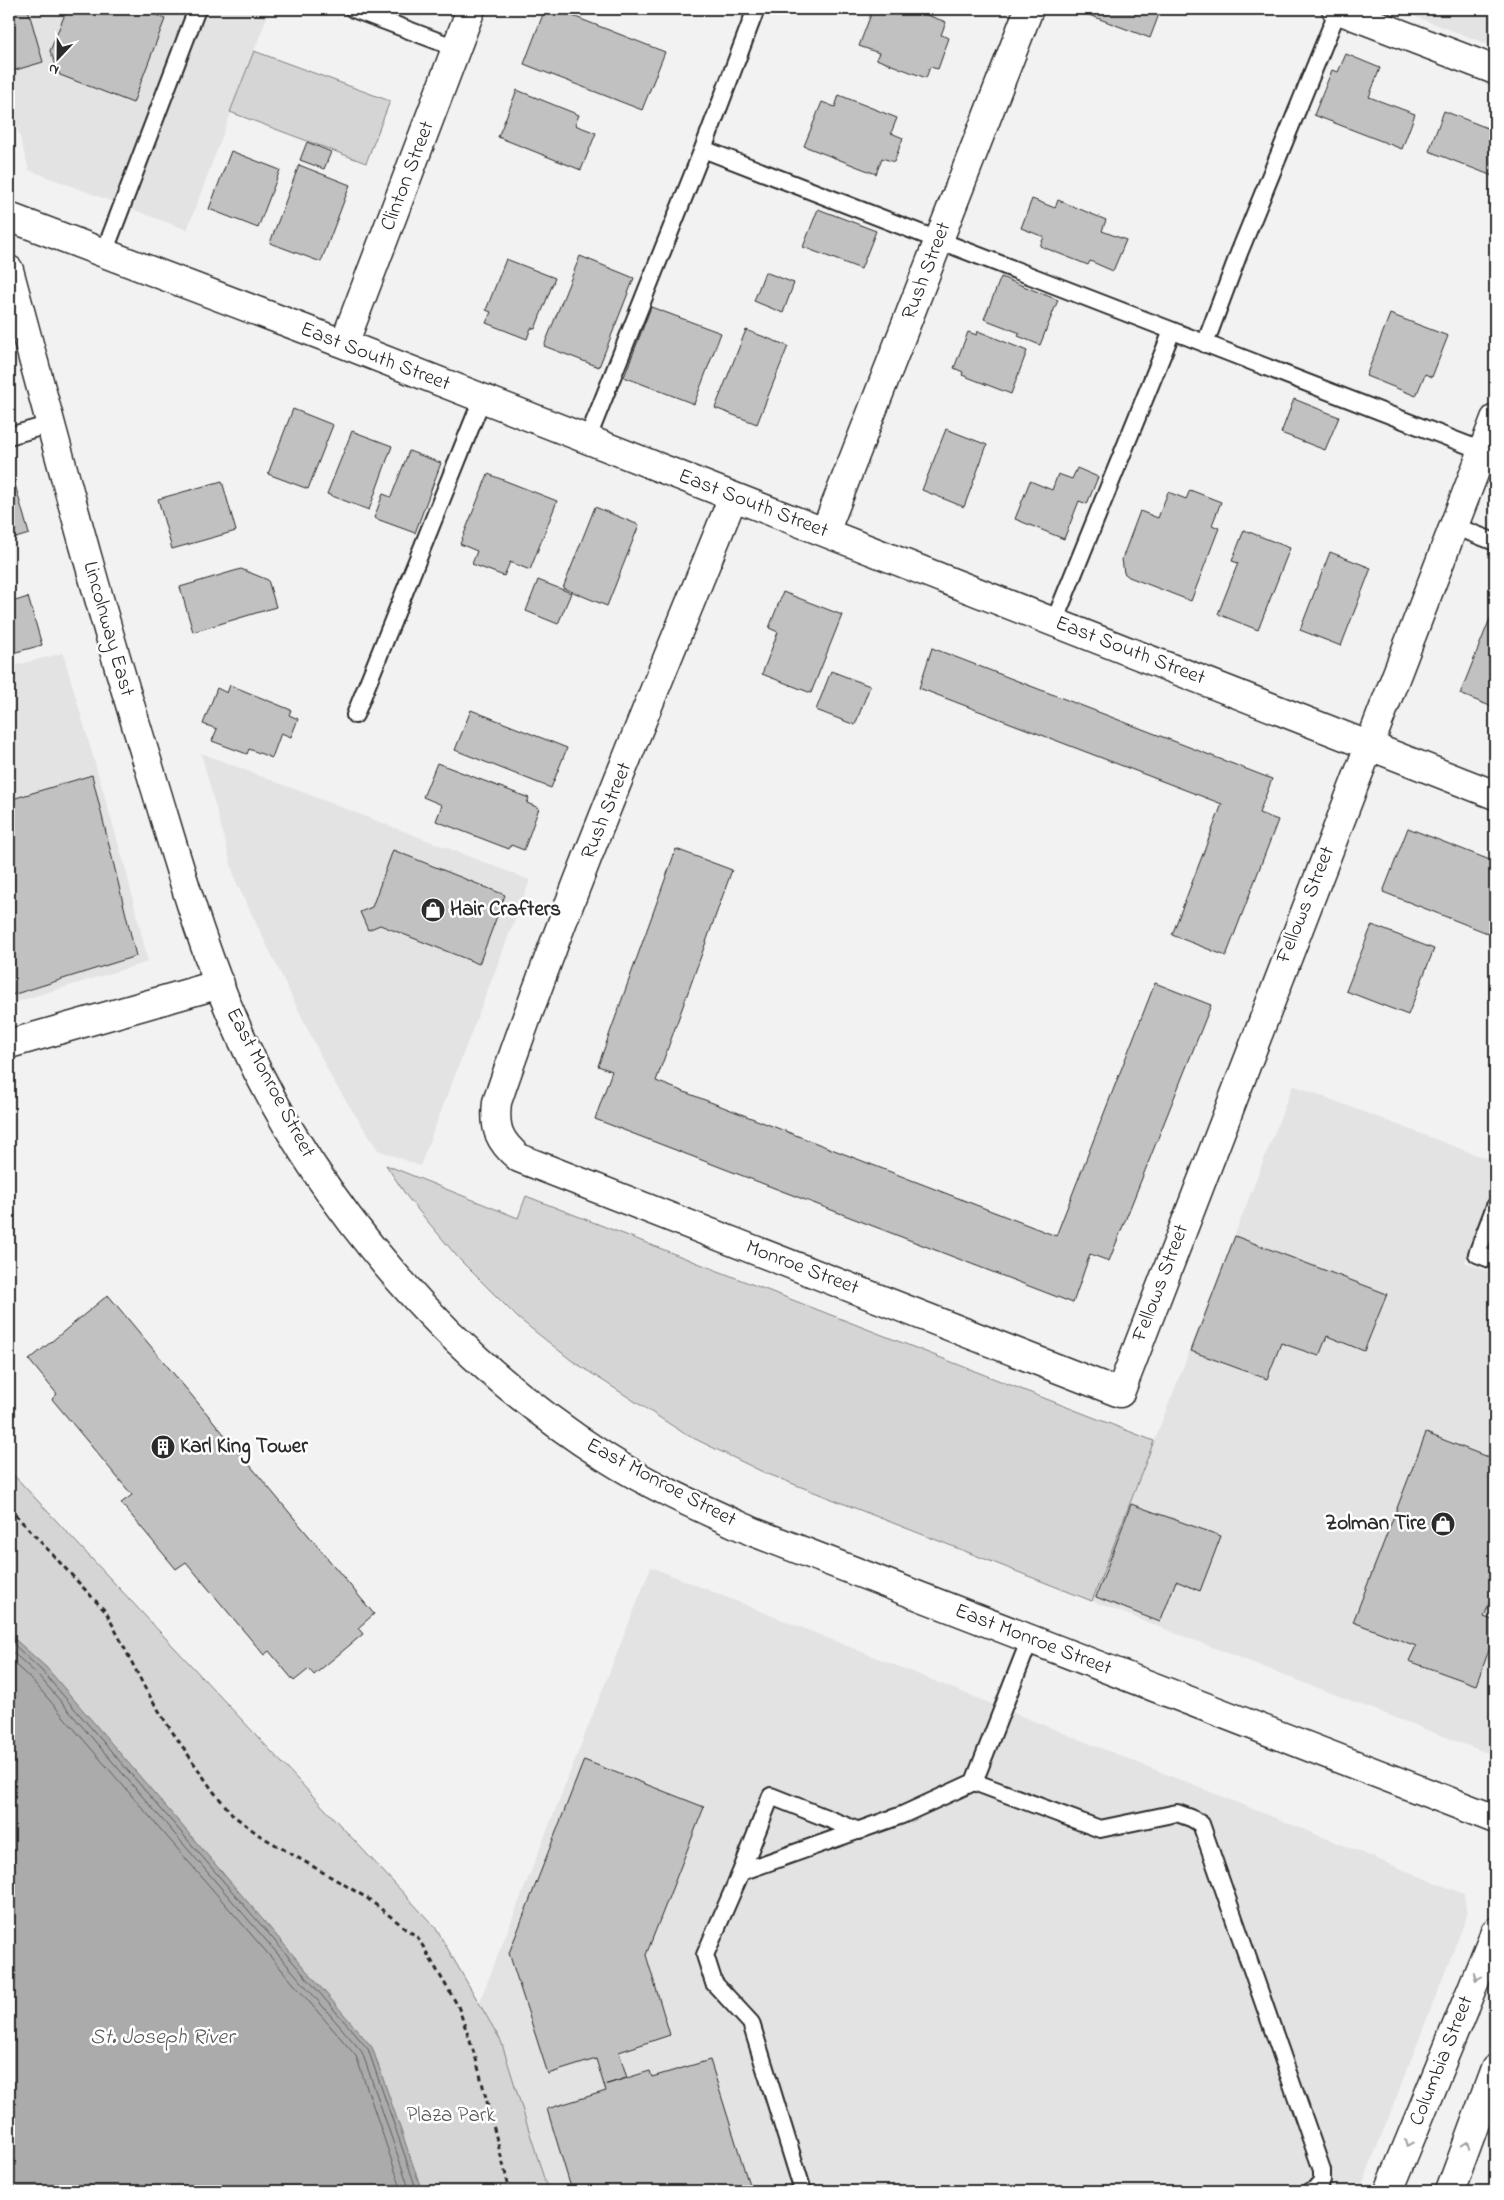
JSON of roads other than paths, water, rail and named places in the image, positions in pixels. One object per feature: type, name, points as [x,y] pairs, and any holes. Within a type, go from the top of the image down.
[{"type":"street","name":"Clinton Street","points":[[344,344],[472,9]]},
{"type":"street","name":"Rush Street","points":[[825,532],[1029,9]]},
{"type":"street","points":[[1337,9],[1495,70]]},
{"type":"street","name":"East South Street","points":[[9,217],[344,344],[1370,744],[1495,795]]},
{"type":"street","name":"Lincolnway East","points":[[9,270],[125,690],[193,906],[220,984]]},
{"type":"street","name":"Fellows Street","points":[[1120,1393],[1270,995],[1370,744],[1495,419]]},
{"type":"street","name":"Rush Street","points":[[498,1128],[497,1102],[525,1020],[733,497]]},
{"type":"street","name":"East Monroe Street","points":[[9,1044],[220,984],[241,1036],[282,1118],[328,1190],[380,1256],[422,1304],[499,1378],[541,1412],[607,1458],[684,1500],[756,1533],[1495,1819]]},
{"type":"street","name":"Monroe Street","points":[[498,1128],[504,1145],[519,1158],[1120,1393]]},
{"type":"street","name":"Columbia Street","points":[[1389,2191],[1495,1932]]},
{"type":"street","points":[[1450,2191],[1495,2069]]},
{"type":"lane","points":[[104,253],[197,9]]},
{"type":"lane","points":[[353,9],[456,48]]},
{"type":"lane","points":[[587,440],[703,149],[756,9]]},
{"type":"lane","points":[[1205,344],[1337,9]]},
{"type":"lane","points":[[703,149],[1483,451]]},
{"type":"lane","points":[[1054,622],[1172,331]]},
{"type":"lane","points":[[355,714],[482,399]]},
{"type":"lane","points":[[9,436],[51,424]]},
{"type":"lane","points":[[1454,526],[1495,542]]},
{"type":"lane","points":[[1495,1206],[1477,1254],[1495,1261]]},
{"type":"lane","points":[[741,1872],[902,1816],[974,1782],[1030,1639]]},
{"type":"lane","points":[[974,1782],[1100,1829],[1176,1813],[1201,1824],[1322,2170],[1322,2181],[1314,2190],[1310,2191]]},
{"type":"lane","points":[[803,2191],[751,2022],[714,1982],[705,1955],[771,1796],[859,1831]]},
{"type":"water","name":"St. Joseph River","points":[[9,1634],[46,1667],[372,2047],[422,2191],[9,2191]]},
{"type":"place","name":"Hair Crafters","points":[[433,910]]},
{"type":"place","name":"Karl King Tower","points":[[163,1447]]},
{"type":"place","name":"Zolman Tire","points":[[1443,1524]]},
{"type":"park label","name":"Plaza Park","points":[[451,2116]]}]
